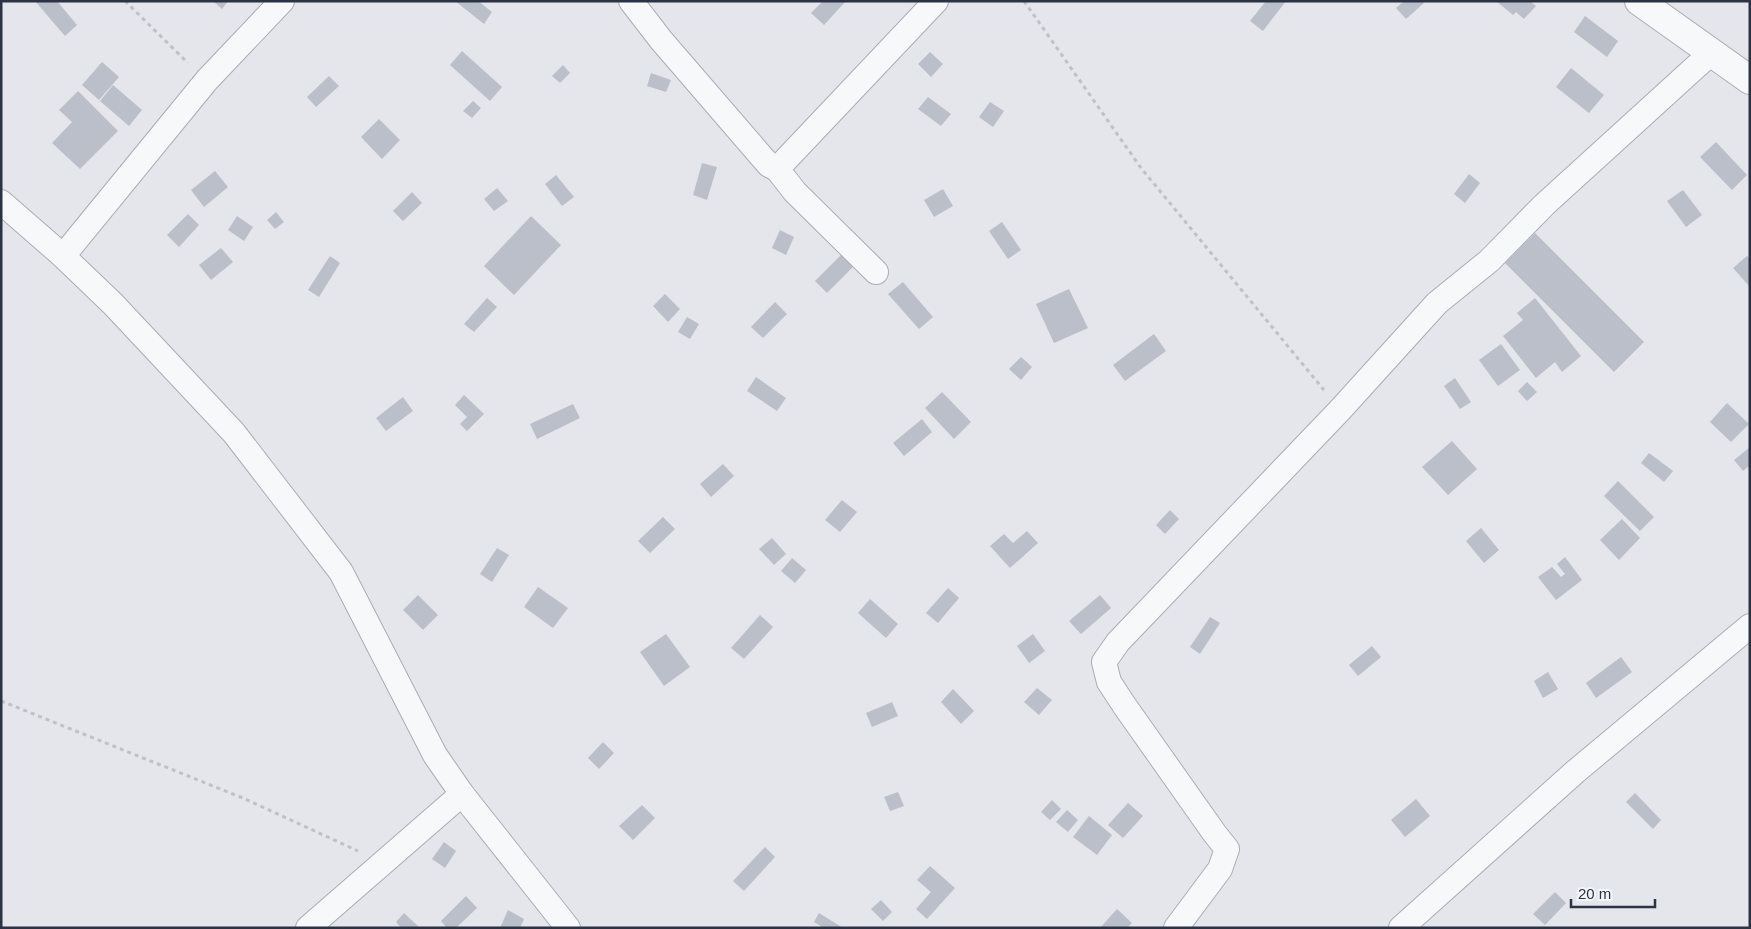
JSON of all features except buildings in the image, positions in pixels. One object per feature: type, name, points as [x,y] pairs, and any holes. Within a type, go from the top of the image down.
[{"type":"street","points":[[63,256],[207,80],[282,1]]},
{"type":"street","points":[[631,1],[661,40],[769,166],[777,169],[795,192],[876,272]]},
{"type":"street","points":[[777,169],[936,1]]},
{"type":"street","points":[[1639,1],[1750,80]]},
{"type":"street","points":[[1176,928],[1220,869],[1227,848],[1124,705],[1109,682],[1104,662],[1118,642],[1340,410],[1437,303],[1489,261],[1544,205],[1711,53]]},
{"type":"street","points":[[1,202],[114,304],[234,433],[341,572],[435,755],[462,794],[568,928]]},
{"type":"street","points":[[1401,928],[1575,772],[1750,626]]},
{"type":"street","points":[[308,928],[462,794]]},
{"type":"path","points":[[125,1],[207,80]]},
{"type":"path","points":[[1024,1],[1141,168],[1340,410]]},
{"type":"path","points":[[1,701],[243,798],[382,863]]}]
